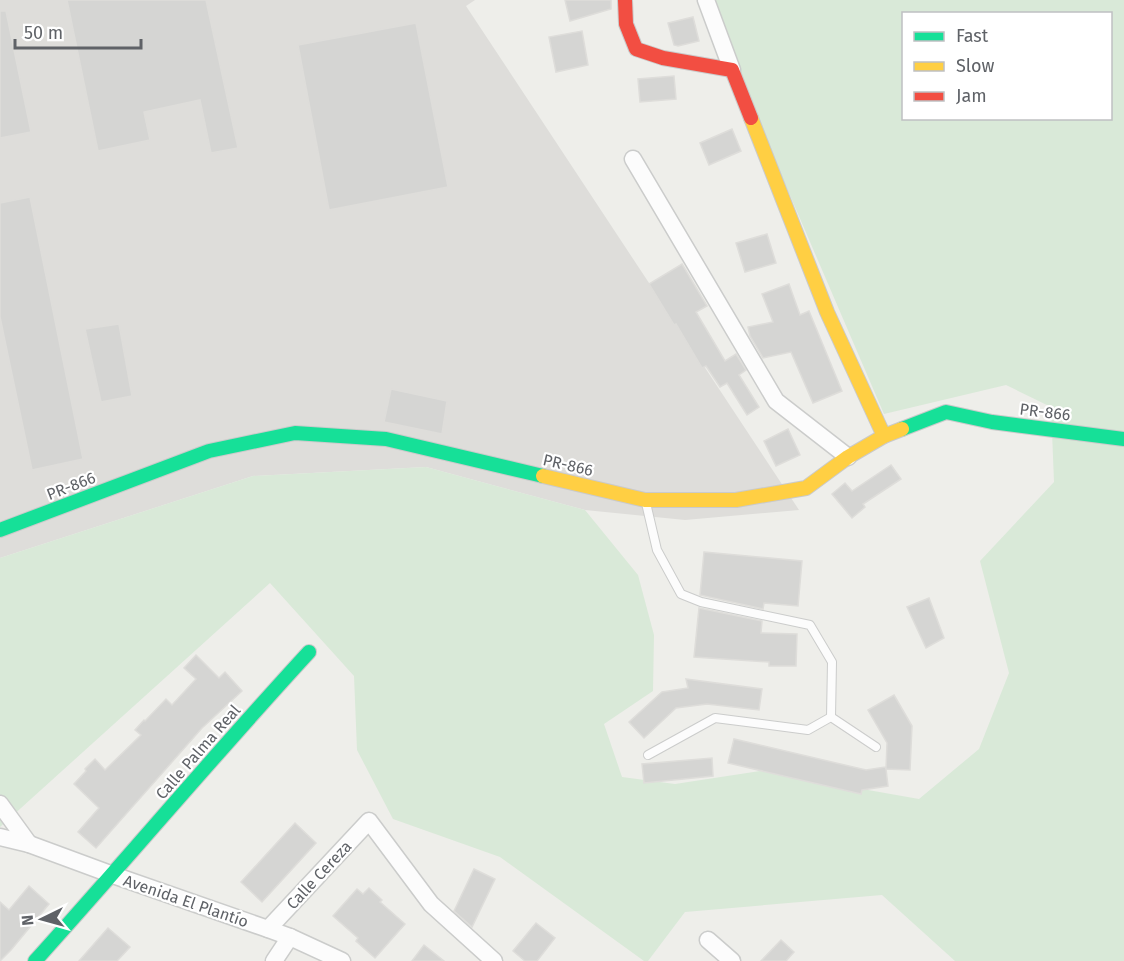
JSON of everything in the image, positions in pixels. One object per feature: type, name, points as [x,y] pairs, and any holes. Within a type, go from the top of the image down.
[{"type":"street","points":[[624,0],[626,24],[636,49],[663,58],[732,70]]},
{"type":"street","points":[[706,0],[827,312],[884,436]]},
{"type":"street","points":[[633,159],[776,401],[848,457]]},
{"type":"street","name":"PR-866","points":[[0,530],[209,451],[295,433],[386,439],[645,500],[736,500],[806,488],[848,457],[884,436],[946,412],[992,422],[1124,439]]},
{"type":"street","name":"Calle Palma Real","points":[[35,961],[309,652]]},
{"type":"street","points":[[0,804],[29,844]]},
{"type":"street","name":"Calle Cereza","points":[[268,929],[369,821],[431,904],[494,961]]},
{"type":"street","name":"Avenida El Plantío","points":[[0,837],[29,844],[268,929],[342,961]]},
{"type":"street","points":[[274,961],[290,937]]},
{"type":"street","points":[[708,940],[732,961]]},
{"type":"lane","points":[[645,500],[657,550],[681,594],[701,602],[810,626],[832,662],[831,717]]},
{"type":"lane","points":[[831,717],[876,747]]},
{"type":"lane","points":[[648,755],[715,718],[808,730],[831,717]]},
{"type":"shaded area","points":[[0,0],[475,0],[466,6],[799,510],[685,520],[585,510],[426,467],[253,476],[0,558]]},
{"type":"green space","points":[[706,0],[1124,0],[1124,961],[955,961],[882,895],[685,912],[648,961],[644,961],[500,857],[393,819],[357,750],[354,676],[270,583],[0,827],[0,558],[253,476],[426,467],[585,510],[638,575],[654,635],[653,691],[604,724],[622,777],[675,784],[760,771],[919,799],[979,749],[1009,673],[980,561],[1054,482],[1051,407],[1006,385],[884,414]]},
{"type":"building","points":[[67,0],[206,0],[238,148],[211,153],[200,100],[144,112],[150,140],[98,151]]},
{"type":"building","points":[[565,0],[611,0],[611,9],[570,21]]},
{"type":"building","points":[[0,11],[6,11],[31,132],[0,138]]},
{"type":"building","points":[[693,17],[699,41],[674,45],[668,23]]},
{"type":"building","points":[[416,23],[448,187],[329,210],[298,45]]},
{"type":"building","points":[[582,31],[588,65],[556,72],[549,37]]},
{"type":"building","points":[[674,76],[676,99],[640,102],[638,79]]},
{"type":"building","points":[[732,129],[741,151],[709,165],[700,143]]},
{"type":"building","points":[[30,197],[83,459],[32,470],[0,317],[0,203]]},
{"type":"building","points":[[767,234],[776,263],[745,272],[736,243]]},
{"type":"building","points":[[682,264],[707,306],[696,312],[725,361],[736,354],[746,370],[739,375],[759,407],[747,415],[727,383],[720,387],[706,366],[702,368],[649,284]]},
{"type":"building","points":[[789,284],[800,315],[809,311],[842,391],[813,403],[791,352],[763,358],[750,336],[748,327],[773,322],[762,294]]},
{"type":"building","points":[[119,324],[132,396],[101,402],[85,329]]},
{"type":"building","points":[[391,389],[447,401],[442,434],[384,422]]},
{"type":"building","points":[[788,429],[800,455],[776,466],[764,441]]},
{"type":"building","points":[[891,465],[901,479],[863,504],[865,507],[852,518],[832,494],[845,483],[852,491]]},
{"type":"building","points":[[704,552],[802,561],[798,606],[764,603],[763,609],[700,595]]},
{"type":"building","points":[[929,598],[944,638],[926,648],[907,607]]},
{"type":"building","points":[[699,608],[762,621],[761,633],[797,634],[796,666],[769,666],[769,662],[694,657]]},
{"type":"building","points":[[196,655],[219,678],[225,672],[242,691],[202,728],[96,848],[78,832],[99,808],[74,784],[95,759],[105,770],[141,735],[135,730],[144,720],[166,699],[172,705],[196,679],[184,668]]},
{"type":"building","points":[[686,679],[762,689],[759,710],[707,704],[676,708],[644,738],[629,722],[662,692],[688,688]]},
{"type":"building","points":[[894,695],[912,726],[910,770],[886,769],[887,743],[868,710]]},
{"type":"building","points":[[734,739],[866,770],[885,767],[888,786],[862,790],[861,794],[728,763]]},
{"type":"building","points":[[712,758],[713,776],[644,783],[642,764]]},
{"type":"building","points":[[295,823],[316,843],[262,902],[241,882]]},
{"type":"building","points":[[474,869],[495,879],[472,927],[454,911]]},
{"type":"building","points":[[29,886],[49,904],[0,961],[0,902],[9,910]]},
{"type":"building","points":[[369,888],[382,900],[380,902],[405,924],[375,958],[356,941],[358,938],[333,916],[357,889],[363,894]]},
{"type":"building","points":[[536,923],[555,938],[537,961],[525,961],[513,951]]},
{"type":"building","points":[[108,928],[130,947],[117,961],[79,961]]},
{"type":"building","points":[[781,940],[794,952],[786,961],[761,961]]},
{"type":"building","points":[[424,945],[444,961],[412,961]]},
{"type":"traffic: fast","points":[[902,429],[946,412],[992,422],[1124,439]]},
{"type":"traffic: fast","points":[[0,530],[209,451],[295,433],[386,439],[543,476]]},
{"type":"traffic: fast","points":[[35,961],[309,652]]},
{"type":"traffic: slow","points":[[751,118],[827,312],[884,436]]},
{"type":"traffic: slow","points":[[543,476],[645,500],[736,500],[806,488],[848,457],[884,436],[902,429]]},
{"type":"traffic: jam","points":[[625,0],[626,24],[636,49],[663,58],[732,70],[751,118]]}]
